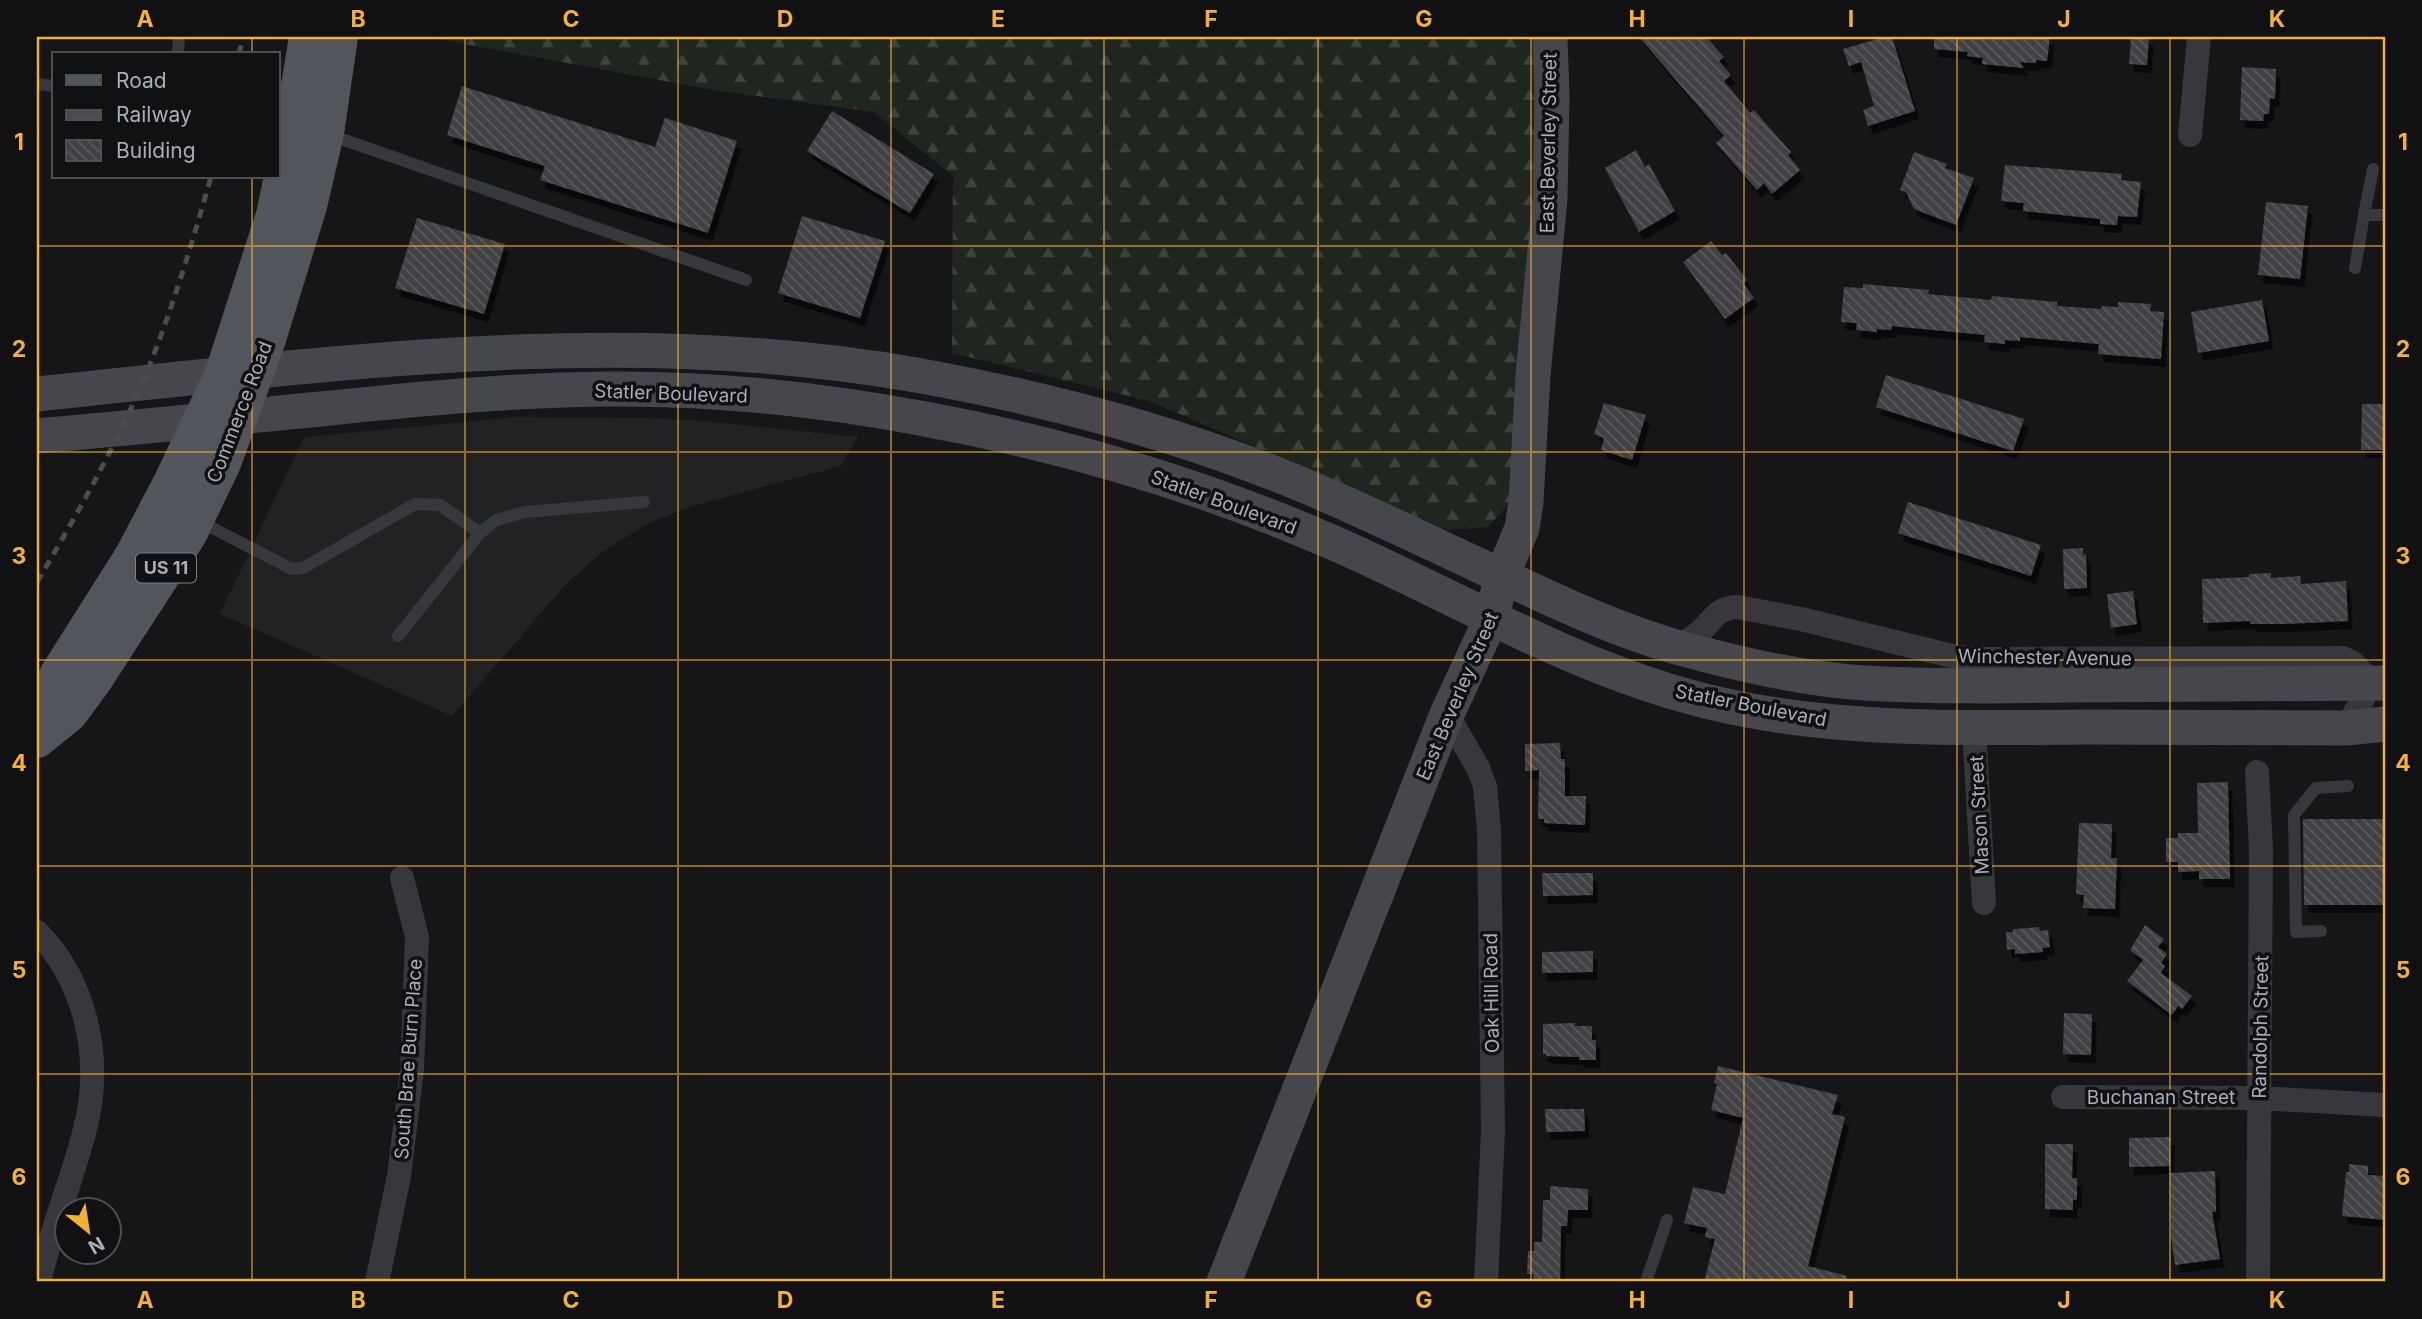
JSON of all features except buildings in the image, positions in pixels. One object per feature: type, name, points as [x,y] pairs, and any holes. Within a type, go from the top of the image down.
[{"type":"main road","name":"Commerce Road","points":[[303,126],[308,37]]},
{"type":"main road","name":"Commerce Road","points":[[37,714],[59,674],[221,419],[239,374],[275,215],[303,126],[339,37]]},
{"type":"main road","name":"East Beverley Street","points":[[1224,1282],[1447,714],[1491,619],[1502,576],[1522,528],[1550,199],[1550,37]]},
{"type":"main road","name":"Statler Boulevard","points":[[37,394],[445,355],[582,349],[705,352],[869,368],[962,384],[1053,405],[1204,448],[1310,488],[1594,619],[1676,647],[1761,668],[1861,682],[1948,686],[2379,683]]},
{"type":"main road","name":"Statler Boulevard","points":[[37,436],[478,394],[605,389],[677,390],[766,396],[917,417],[1032,441],[1111,462],[1231,501],[1332,542],[1564,652],[1685,696],[1827,720],[1910,727],[2346,728],[2385,724]]},
{"type":"main road","name":"Commerce Road","points":[[37,739],[69,713],[188,534],[222,463],[221,419]]},
{"type":"main road","points":[[2346,728],[2385,731]]},
{"type":"street","points":[[2189,135],[2199,37]]},
{"type":"street","name":"Winchester Avenue","points":[[1676,647],[1696,636],[1714,615],[1729,607],[1737,607],[1801,619],[1952,656],[1977,659],[2335,657],[2353,663],[2379,683]]},
{"type":"street","points":[[2346,728],[2379,683]]},
{"type":"street","name":"Oak Hill Road","points":[[1447,714],[1478,768],[1485,786],[1489,830],[1493,1131],[1486,1282]]},
{"type":"street","name":"Mason Street","points":[[1974,727],[1984,903]]},
{"type":"street","name":"Randolph Street","points":[[2257,772],[2262,849],[2258,1282]]},
{"type":"street","name":"South Brae Burn Place","points":[[377,1282],[399,1176],[412,1070],[418,937],[401,878]]},
{"type":"street","points":[[37,932],[51,946],[68,973],[84,1015],[93,1065],[86,1128],[39,1282]]},
{"type":"street","name":"Buchanan Street","points":[[2063,1097],[2259,1098],[2385,1105]]},
{"type":"lane","points":[[303,126],[746,280]]},
{"type":"lane","points":[[2355,268],[2373,169]]},
{"type":"lane","points":[[2364,215],[2385,215]]},
{"type":"lane","points":[[398,636],[480,533],[496,520],[525,512],[644,502]]},
{"type":"lane","points":[[195,519],[292,569],[303,568],[415,505],[440,505],[480,533]]},
{"type":"lane","points":[[2321,931],[2296,932],[2294,815],[2316,788],[2348,786]]},
{"type":"lane","points":[[1646,1282],[1667,1220]]},
{"type":"shaded area","points":[[515,417],[704,421],[858,437],[841,466],[692,506],[649,523],[605,550],[566,584],[452,716],[220,614],[304,437]]},
{"type":"green space","points":[[427,37],[1540,37],[1530,254],[1512,500],[1488,527],[1448,530],[1149,401],[952,353],[953,176],[874,112],[713,90]]},
{"type":"railway","points":[[239,52],[243,37]]},
{"type":"railway","points":[[37,582],[92,485],[142,384],[180,282],[211,178]]}]
